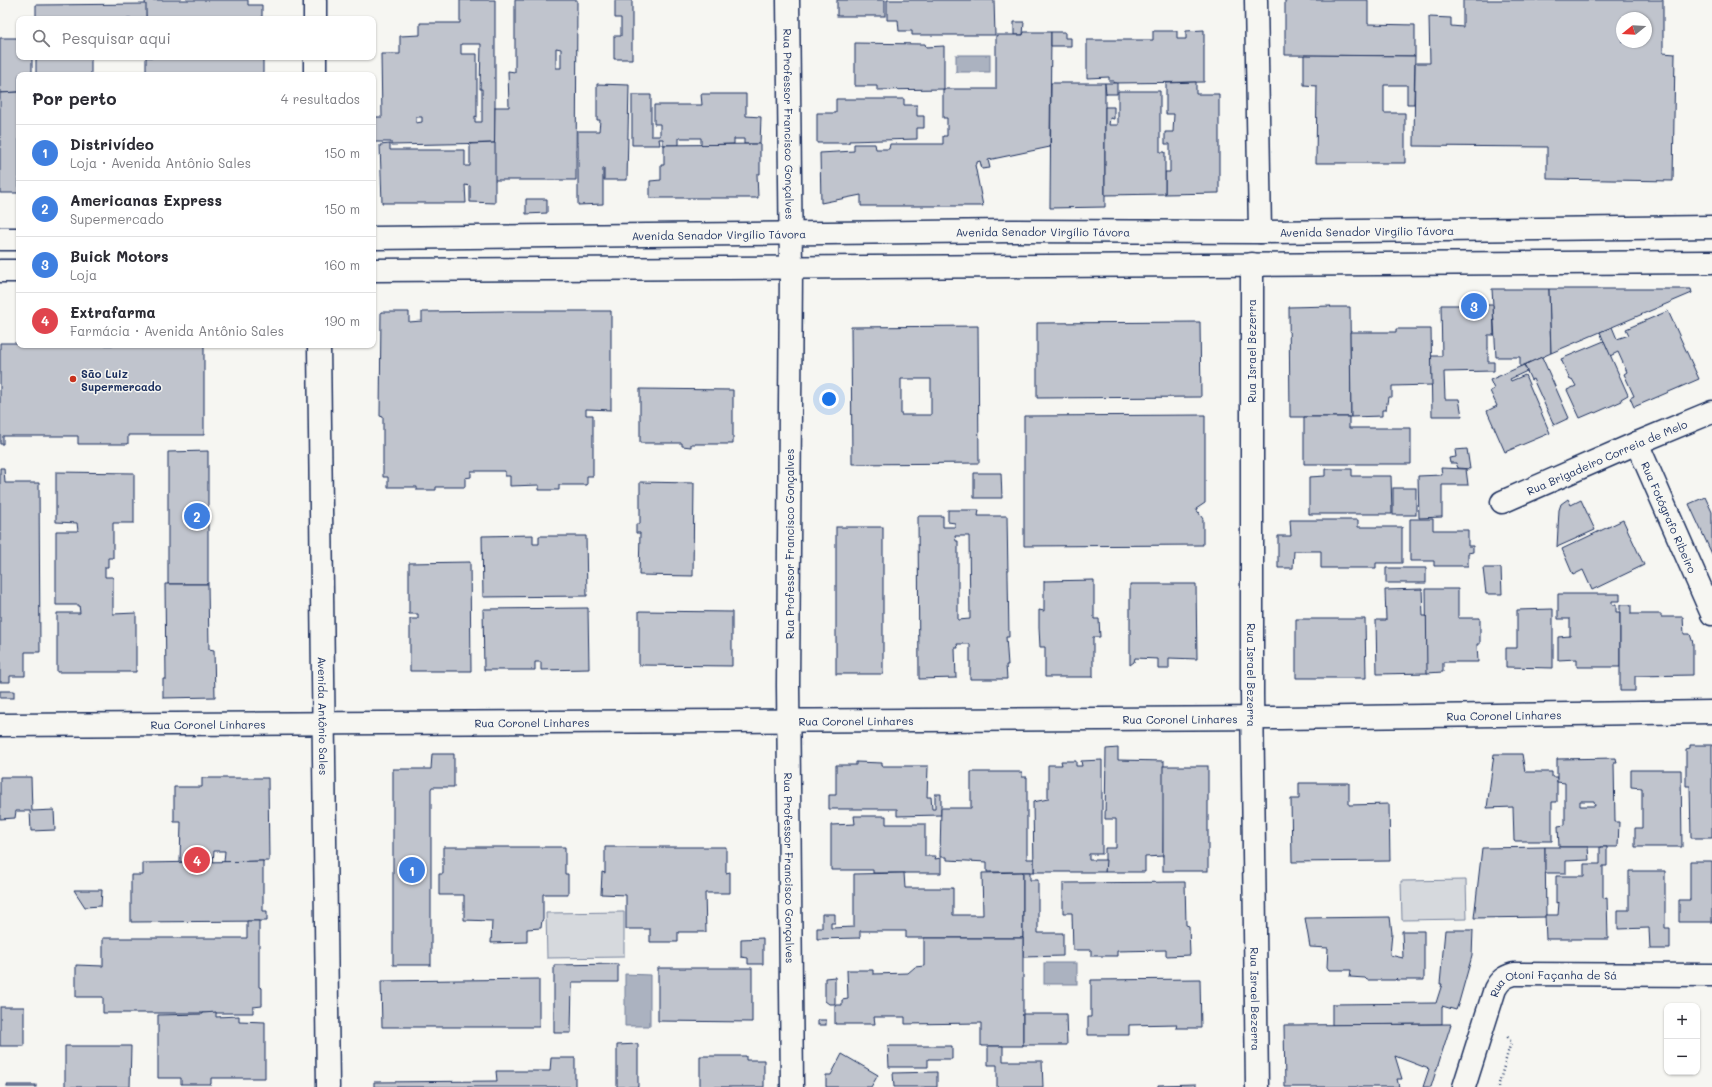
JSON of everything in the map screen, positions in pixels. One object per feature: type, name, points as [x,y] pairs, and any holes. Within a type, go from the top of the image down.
[{"type":"street","points":[[315,0],[315,16]]},
{"type":"street","name":"Rua Professor Francisco Gonçalves","points":[[788,0],[791,269],[788,720],[792,1087]]},
{"type":"street","points":[[1256,0],[1260,232]]},
{"type":"street","points":[[315,60],[315,72]]},
{"type":"street","name":"Avenida Senador Virgílio Távora","points":[[376,238],[1012,231],[1260,232],[1712,227]]},
{"type":"street","points":[[0,239],[16,239]]},
{"type":"street","points":[[376,270],[791,269],[1252,264],[1712,262]]},
{"type":"street","name":"Rua Israel Bezerra","points":[[1252,264],[1252,718],[1258,1087]]},
{"type":"street","points":[[0,271],[16,271]]},
{"type":"street","name":"Avenida Antônio Sales","points":[[319,348],[328,1087]]},
{"type":"street","name":"Rua Brigadeiro Correia de Melo","points":[[1502,502],[1636,443],[1712,412]]},
{"type":"street","name":"Rua Fotógrafo Ribeiro","points":[[1636,443],[1712,614]]},
{"type":"street","name":"Rua Coronel Linhares","points":[[0,725],[1252,718],[1712,712]]},
{"type":"street","name":"Rua Otoni Façanha de Sá","points":[[1464,1087],[1495,989],[1499,981],[1506,976],[1514,974],[1712,975]]},
{"type":"path","points":[[1498,1087],[1511,1042],[1504,1032]]},
{"type":"shaded area","points":[[956,55],[990,55],[990,72],[956,72]]},
{"type":"shaded area","points":[[1466,880],[1467,919],[1402,920],[1401,881]]},
{"type":"shaded area","points":[[624,912],[624,957],[547,958],[546,913]]},
{"type":"shaded area","points":[[1044,963],[1077,963],[1077,984],[1044,984]]},
{"type":"shaded area","points":[[625,974],[650,975],[650,1026],[625,1026]]},
{"type":"building","points":[[145,0],[248,0],[248,5],[262,5],[262,16],[146,16]]},
{"type":"building","points":[[460,0],[495,0],[495,143],[391,145],[391,142],[376,142],[376,117],[382,117],[381,54],[400,54],[400,36],[420,35],[420,23],[460,23]],"holes":[[[461,44],[481,44],[480,89],[482,89],[482,122],[475,122],[475,116],[477,117],[477,54],[461,54]],[[416,117],[422,117],[422,122],[416,123]]]},
{"type":"building","points":[[515,0],[577,0],[576,180],[494,180],[495,107],[509,107],[508,71],[515,72]],"holes":[[[556,48],[561,49],[561,68],[556,68]]]},
{"type":"building","points":[[615,0],[632,0],[632,59],[614,59],[614,36],[621,36],[621,18],[615,18]]},
{"type":"building","points":[[837,0],[885,0],[885,16],[837,16]]},
{"type":"building","points":[[887,0],[994,0],[995,35],[912,35],[912,31],[899,31],[898,20],[887,20]]},
{"type":"building","points":[[1285,0],[1368,0],[1368,24],[1415,25],[1415,56],[1285,55]]},
{"type":"building","points":[[1463,0],[1663,0],[1663,53],[1675,54],[1673,181],[1547,179],[1547,147],[1414,146],[1415,63],[1430,63],[1429,17],[1451,18],[1451,26],[1463,27]]},
{"type":"building","points":[[146,4],[146,16],[36,16],[36,5]]},
{"type":"building","points":[[1014,22],[1024,22],[1023,35],[1014,35]]},
{"type":"building","points":[[1204,30],[1204,82],[1113,83],[1114,81],[1109,81],[1109,77],[1087,78],[1087,40],[1153,40],[1153,31],[1177,31],[1177,39],[1186,39],[1186,31]]},
{"type":"building","points":[[1024,32],[1051,32],[1050,147],[988,160],[990,168],[982,169],[980,161],[977,162],[975,165],[983,206],[861,206],[861,195],[821,203],[820,153],[854,151],[854,144],[875,144],[876,149],[889,149],[890,144],[943,144],[943,136],[947,136],[947,118],[943,118],[943,89],[996,89],[996,35],[1023,35]]},
{"type":"building","points":[[1051,32],[1065,32],[1065,38],[1071,38],[1071,46],[1051,46]]},
{"type":"building","points":[[0,38],[16,38],[16,60],[32,60],[32,72],[16,72],[16,92],[0,93]]},
{"type":"building","points":[[855,43],[925,44],[926,47],[944,46],[944,89],[877,90],[877,86],[855,86]]},
{"type":"building","points":[[1304,55],[1415,56],[1414,104],[1407,104],[1407,85],[1384,85],[1384,113],[1405,113],[1405,163],[1316,163],[1317,86],[1304,85]]},
{"type":"building","points":[[36,60],[91,60],[91,72],[36,72]]},
{"type":"building","points":[[146,60],[263,60],[263,72],[146,72]]},
{"type":"building","points":[[1196,82],[1196,94],[1219,94],[1219,193],[1165,194],[1165,172],[1170,172],[1170,144],[1165,144],[1165,132],[1173,132],[1174,114],[1166,114],[1166,83]]},
{"type":"building","points":[[1051,83],[1105,83],[1105,207],[1050,208]]},
{"type":"building","points":[[1105,83],[1117,83],[1117,94],[1106,94]]},
{"type":"building","points":[[597,84],[629,85],[627,180],[604,180],[603,168],[603,204],[578,205],[578,131],[599,131],[600,120],[597,120]]},
{"type":"building","points":[[1118,91],[1160,91],[1160,152],[1165,152],[1165,194],[1105,195],[1105,107],[1114,107],[1114,119],[1110,118],[1109,125],[1118,125]]},
{"type":"building","points":[[16,92],[16,193],[0,193],[0,93]]},
{"type":"building","points":[[701,94],[746,94],[746,116],[761,117],[760,144],[744,144],[744,139],[734,139],[734,144],[701,145],[701,138],[679,138],[679,145],[663,145],[663,139],[659,139],[660,145],[632,145],[632,95],[651,95],[651,136],[660,136],[660,124],[654,124],[654,105],[702,105]]},
{"type":"building","points":[[836,99],[904,99],[904,105],[917,105],[917,116],[924,116],[924,128],[917,128],[917,139],[849,141],[849,143],[817,143],[817,113],[836,113]]},
{"type":"building","points":[[495,143],[495,203],[470,202],[470,186],[465,185],[466,203],[382,203],[380,145],[390,144],[390,150],[465,150],[465,166],[470,166],[470,144]]},
{"type":"building","points":[[760,144],[760,174],[757,174],[758,198],[650,198],[650,181],[661,180],[661,165],[664,165],[664,145]]},
{"type":"building","points":[[526,199],[547,199],[547,213],[526,214]]},
{"type":"building","points":[[1492,289],[1549,289],[1551,353],[1520,367],[1520,357],[1496,357]]},
{"type":"building","points":[[1549,289],[1691,289],[1692,293],[1551,353]]},
{"type":"building","points":[[1441,305],[1493,305],[1494,335],[1488,335],[1488,362],[1494,362],[1494,371],[1444,372],[1445,399],[1459,399],[1462,416],[1432,416],[1431,356],[1442,356]]},
{"type":"building","points":[[1331,306],[1330,307],[1350,307],[1351,417],[1290,417],[1289,307]]},
{"type":"building","points":[[611,311],[611,410],[586,409],[586,415],[593,415],[593,476],[587,476],[587,485],[559,485],[559,490],[539,490],[539,485],[510,486],[510,476],[505,476],[505,471],[471,471],[471,477],[465,478],[465,487],[436,487],[436,490],[417,490],[417,487],[388,487],[388,477],[383,477],[383,417],[380,416],[381,312],[409,312],[409,322],[422,321],[422,312]]},
{"type":"building","points":[[1668,311],[1699,379],[1634,407],[1630,398],[1634,396],[1624,374],[1627,372],[1618,352],[1610,356],[1600,332],[1612,327],[1617,339],[1629,335],[1626,329]]},
{"type":"building","points":[[1200,322],[1201,397],[1037,398],[1037,323]]},
{"type":"building","points":[[978,326],[979,463],[852,464],[851,327]],"holes":[[[901,379],[931,379],[931,415],[901,415]]]},
{"type":"building","points":[[1396,329],[1431,329],[1432,385],[1392,386],[1392,397],[1388,397],[1386,410],[1382,410],[1382,416],[1351,417],[1350,332],[1396,332]]},
{"type":"building","points":[[1604,341],[1628,395],[1621,399],[1622,401],[1580,418],[1567,390],[1576,386],[1572,379],[1570,380],[1561,359]]},
{"type":"building","points":[[0,343],[16,343],[16,348],[204,348],[204,435],[128,435],[128,444],[78,444],[78,436],[3,436],[3,444],[0,444]]},
{"type":"building","points":[[1542,357],[1569,418],[1554,425],[1533,379],[1531,380],[1524,365]]},
{"type":"building","points":[[1524,365],[1527,371],[1510,379],[1511,381],[1525,375],[1550,433],[1505,452],[1487,411],[1497,406],[1490,391],[1494,389],[1490,380]]},
{"type":"building","points":[[640,389],[733,390],[733,444],[691,444],[691,447],[682,446],[682,443],[640,443]]},
{"type":"building","points":[[1205,415],[1205,503],[1196,509],[1203,519],[1203,545],[1024,546],[1024,416]]},
{"type":"building","points":[[1304,417],[1349,417],[1349,428],[1411,428],[1411,464],[1304,464]]},
{"type":"building","points":[[1467,449],[1470,469],[1458,468],[1456,463],[1450,463],[1449,458],[1456,457],[1455,450]]},
{"type":"building","points":[[208,451],[208,584],[168,584],[168,452]]},
{"type":"building","points":[[0,468],[4,468],[5,483],[39,483],[40,652],[25,652],[25,676],[10,676],[10,682],[0,682]]},
{"type":"building","points":[[1441,468],[1466,469],[1468,485],[1442,485],[1442,517],[1419,518],[1418,476],[1442,475]]},
{"type":"building","points":[[1325,469],[1352,469],[1352,476],[1391,476],[1392,514],[1309,514],[1309,477],[1325,476]]},
{"type":"building","points":[[56,472],[134,473],[134,523],[113,523],[113,558],[108,558],[108,567],[105,567],[105,577],[113,577],[113,614],[136,613],[136,672],[57,672],[57,613],[80,613],[79,605],[56,605],[56,531],[78,531],[77,523],[56,522]]},
{"type":"building","points":[[974,473],[1001,473],[1002,498],[974,498]]},
{"type":"building","points":[[640,482],[694,483],[693,576],[639,575],[640,533],[636,533],[636,524],[640,524]]},
{"type":"building","points":[[1393,488],[1416,488],[1416,515],[1393,515]]},
{"type":"building","points":[[1705,497],[1712,512],[1712,554],[1689,504]]},
{"type":"building","points":[[1568,499],[1571,505],[1581,500],[1595,530],[1557,547],[1559,510],[1561,504]]},
{"type":"building","points":[[948,510],[979,510],[978,516],[1007,516],[1009,637],[1006,637],[1008,665],[1006,665],[1007,679],[970,679],[970,644],[957,644],[958,648],[955,648],[956,678],[919,679],[918,516],[943,516],[943,527],[955,527],[955,523],[948,522]],"holes":[[[955,536],[969,536],[970,619],[958,620],[958,541],[956,541]]]},
{"type":"building","points":[[1410,519],[1433,519],[1433,530],[1468,530],[1468,546],[1473,546],[1473,552],[1468,553],[1468,566],[1434,566],[1434,561],[1410,561]]},
{"type":"building","points":[[1290,520],[1358,520],[1358,527],[1402,527],[1402,563],[1376,563],[1376,568],[1321,568],[1321,551],[1294,551],[1293,568],[1278,568],[1278,536],[1291,536]]},
{"type":"building","points":[[1623,520],[1644,565],[1592,590],[1583,570],[1573,575],[1562,549]]},
{"type":"building","points":[[836,527],[883,527],[883,674],[836,674]]},
{"type":"building","points":[[533,535],[533,544],[539,544],[539,536],[586,536],[587,596],[483,597],[482,536]]},
{"type":"building","points":[[470,562],[471,671],[410,671],[410,619],[418,619],[418,614],[409,614],[409,563]]},
{"type":"building","points":[[1386,568],[1426,568],[1426,583],[1386,583]]},
{"type":"building","points":[[1483,568],[1501,568],[1502,594],[1486,594]]},
{"type":"building","points":[[1094,580],[1094,619],[1099,619],[1100,637],[1093,637],[1093,677],[1045,677],[1045,647],[1040,647],[1039,628],[1039,610],[1044,611],[1044,581]]},
{"type":"building","points":[[165,584],[208,584],[209,649],[214,650],[215,697],[163,698],[163,679],[166,679]]},
{"type":"building","points":[[1130,584],[1196,584],[1197,659],[1169,658],[1169,669],[1158,669],[1158,659],[1135,658],[1134,662],[1130,665]]},
{"type":"building","points":[[1422,589],[1423,616],[1427,616],[1428,673],[1377,674],[1376,620],[1386,620],[1385,590]]},
{"type":"building","points":[[1426,589],[1458,589],[1458,618],[1480,618],[1480,644],[1477,644],[1478,662],[1443,662],[1443,672],[1427,673]]},
{"type":"building","points":[[1558,594],[1620,594],[1620,601],[1612,601],[1612,605],[1616,605],[1616,612],[1620,612],[1620,667],[1577,667],[1577,659],[1558,660],[1558,637],[1570,636],[1570,619],[1558,619]]},
{"type":"building","points":[[1620,605],[1631,605],[1631,614],[1661,614],[1661,617],[1683,617],[1684,634],[1690,634],[1693,643],[1693,675],[1635,676],[1635,691],[1620,691]]},
{"type":"building","points":[[588,608],[589,669],[541,670],[541,662],[535,662],[535,670],[484,670],[483,609]]},
{"type":"building","points":[[1553,609],[1553,668],[1506,667],[1506,648],[1517,648],[1517,610]]},
{"type":"building","points":[[639,611],[732,612],[732,666],[639,665]]},
{"type":"building","points":[[1296,619],[1365,619],[1366,678],[1296,678]]},
{"type":"building","points":[[0,691],[14,691],[14,698],[0,698]]},
{"type":"building","points":[[1690,745],[1712,745],[1712,838],[1691,838],[1690,786],[1686,786],[1686,749],[1690,748]]},
{"type":"building","points":[[1118,748],[1118,760],[1164,761],[1163,856],[1145,857],[1145,872],[1105,872],[1105,848],[1116,848],[1116,819],[1105,819],[1106,749]]},
{"type":"building","points":[[432,754],[454,754],[454,787],[432,787],[431,789],[431,965],[393,965],[393,769],[431,769]]},
{"type":"building","points":[[1494,754],[1522,754],[1525,772],[1552,772],[1552,777],[1557,777],[1557,802],[1552,802],[1552,841],[1514,841],[1513,807],[1487,808]]},
{"type":"building","points":[[1616,758],[1617,763],[1614,763],[1615,822],[1619,822],[1618,847],[1559,847],[1558,826],[1565,825],[1565,783],[1557,782],[1557,759]],"holes":[[[1580,801],[1594,801],[1595,806],[1580,806]]]},
{"type":"building","points":[[1102,760],[1102,854],[1089,854],[1089,860],[1106,860],[1105,872],[1034,872],[1033,802],[1048,799],[1048,765],[1062,765],[1061,761],[1076,761],[1076,766],[1082,766],[1081,761]]},
{"type":"building","points":[[856,762],[882,763],[882,766],[928,766],[927,797],[931,797],[932,809],[935,809],[935,794],[941,794],[941,815],[897,816],[897,809],[829,809],[829,795],[836,795],[836,765],[856,765]]},
{"type":"building","points":[[1163,766],[1208,766],[1208,871],[1163,871]]},
{"type":"building","points":[[1631,770],[1681,770],[1682,847],[1635,847],[1635,828],[1642,828],[1642,788],[1631,787]]},
{"type":"building","points":[[971,772],[1022,772],[1022,777],[1027,777],[1027,859],[1034,859],[1034,872],[987,872],[987,862],[947,860],[947,857],[940,857],[941,808],[971,808]]},
{"type":"building","points":[[0,777],[31,777],[32,811],[54,810],[55,830],[31,831],[30,811],[16,811],[15,818],[0,819]]},
{"type":"building","points":[[202,778],[268,778],[269,861],[224,862],[225,851],[214,851],[213,862],[180,862],[181,822],[174,822],[174,787],[202,787]]},
{"type":"building","points":[[1299,783],[1349,783],[1349,805],[1389,804],[1390,861],[1292,862],[1291,799],[1299,799]]},
{"type":"building","points":[[854,816],[886,816],[886,824],[925,824],[925,856],[936,856],[935,859],[941,858],[941,873],[873,873],[873,870],[831,870],[831,825],[855,824]]},
{"type":"building","points":[[443,847],[565,847],[565,874],[568,874],[568,894],[543,894],[543,920],[541,928],[527,929],[527,942],[491,943],[492,921],[464,920],[464,895],[439,895],[439,874],[443,874]]},
{"type":"building","points":[[605,847],[726,847],[726,873],[730,872],[730,893],[705,893],[706,932],[678,932],[678,942],[650,942],[650,929],[626,929],[626,895],[601,894],[602,872],[605,873]]},
{"type":"building","points":[[1545,847],[1546,917],[1474,918],[1482,848]]},
{"type":"building","points":[[1545,847],[1588,847],[1589,860],[1566,861],[1566,873],[1545,873]]},
{"type":"building","points":[[1600,847],[1607,847],[1607,866],[1603,866],[1603,898],[1607,897],[1608,939],[1546,939],[1545,915],[1558,915],[1559,902],[1556,903],[1556,876],[1584,876],[1584,864],[1600,864]]},
{"type":"building","points":[[263,861],[263,911],[267,911],[267,921],[131,922],[131,875],[143,875],[143,863]]},
{"type":"building","points":[[1690,861],[1712,861],[1712,922],[1679,922],[1679,900],[1690,900]]},
{"type":"building","points":[[1629,871],[1665,871],[1665,928],[1670,928],[1670,949],[1650,949],[1649,928],[1618,929],[1618,910],[1629,910]]},
{"type":"building","points":[[1023,872],[1023,938],[906,938],[906,931],[860,931],[860,938],[817,939],[817,928],[822,928],[822,914],[835,914],[835,923],[831,923],[831,928],[854,927],[854,874],[904,873],[905,888],[953,888],[953,915],[983,915],[982,873]]},
{"type":"building","points":[[1023,872],[1030,872],[1030,880],[1038,880],[1038,933],[1063,933],[1063,956],[1023,957]]},
{"type":"building","points":[[1185,882],[1186,925],[1189,926],[1190,955],[1166,956],[1166,950],[1117,951],[1117,956],[1091,956],[1091,950],[1073,950],[1072,913],[1063,913],[1063,883]]},
{"type":"building","points":[[74,890],[102,890],[101,906],[85,907]]},
{"type":"building","points":[[1390,917],[1392,933],[1390,955],[1403,958],[1402,931],[1424,931],[1424,980],[1396,980],[1397,978],[1395,980],[1367,980],[1365,978],[1350,977],[1351,970],[1329,970],[1327,967],[1328,948],[1310,947],[1305,918]]},
{"type":"building","points":[[247,921],[259,921],[259,987],[262,988],[262,1006],[253,1007],[253,1013],[103,1013],[103,997],[76,997],[76,965],[103,966],[103,938],[247,938]]},
{"type":"building","points":[[1445,930],[1473,930],[1472,956],[1459,1002],[1456,1010],[1442,1006],[1442,1024],[1332,1025],[1332,1004],[1436,1003],[1442,984],[1440,984]]},
{"type":"building","points":[[763,938],[763,964],[748,964],[748,958],[741,957],[741,939]]},
{"type":"building","points":[[924,938],[1023,938],[1023,1046],[981,1046],[981,1023],[905,1024],[905,1017],[874,1017],[875,1024],[835,1024],[835,1005],[842,1005],[842,1000],[848,999],[847,970],[873,970],[873,974],[908,973],[915,967],[924,966]]},
{"type":"building","points":[[618,964],[618,982],[572,982],[571,1033],[554,1033],[554,965]]},
{"type":"building","points":[[658,968],[752,968],[752,1022],[658,1021]]},
{"type":"building","points":[[835,977],[835,1004],[829,1004],[825,1001],[825,978]]},
{"type":"building","points":[[539,979],[539,1027],[382,1027],[381,981]]},
{"type":"building","points":[[1200,979],[1201,1028],[1176,1028],[1177,1024],[1129,1025],[1129,1035],[1088,1035],[1088,1017],[1091,1017],[1091,980]]},
{"type":"building","points":[[0,1007],[24,1007],[24,1046],[0,1046]]},
{"type":"building","points":[[216,1012],[216,1017],[239,1016],[239,1021],[265,1022],[265,1078],[211,1078],[211,1084],[181,1084],[181,1078],[158,1078],[158,1015],[203,1014]]},
{"type":"building","points":[[1023,1014],[1066,1014],[1067,1045],[1023,1045]]},
{"type":"building","points":[[818,1020],[826,1020],[826,1025],[818,1025]]},
{"type":"building","points":[[1451,1024],[1431,1087],[1423,1087],[1429,1069],[1395,1056],[1402,1079],[1397,1079],[1399,1087],[1285,1087],[1284,1025]]},
{"type":"building","points":[[638,1044],[638,1087],[617,1087],[617,1045]]},
{"type":"building","points":[[65,1046],[131,1046],[130,1087],[65,1087]]},
{"type":"building","points":[[888,1046],[952,1046],[952,1059],[928,1059],[928,1067],[889,1067]]},
{"type":"building","points":[[988,1046],[1003,1046],[1003,1061],[1042,1061],[1043,1087],[997,1087],[997,1065],[988,1065]]},
{"type":"building","points":[[842,1054],[878,1075],[871,1087],[826,1087],[826,1075],[831,1075]]},
{"type":"building","points":[[700,1056],[746,1056],[746,1060],[764,1060],[764,1087],[700,1087]]},
{"type":"building","points":[[551,1058],[575,1058],[575,1087],[374,1087],[374,1082],[497,1081],[496,1071],[550,1071]]},
{"type":"building","points":[[937,1072],[937,1087],[894,1087],[893,1073]]},
{"type":"building","points":[[1196,1084],[1196,1087],[1158,1087],[1158,1085]]},
{"type":"building","points":[[7,1085],[36,1085],[36,1087],[7,1087]]},
{"type":"place","name":"Buick Motors","points":[[1474,306]]},
{"type":"place","name":"São Luiz Supermercado","points":[[73,379]]},
{"type":"place","name":"Americanas Express","points":[[197,516]]},
{"type":"place","name":"Extrafarma","points":[[197,860]]},
{"type":"place","name":"Distrivídeo","points":[[412,870]]}]
